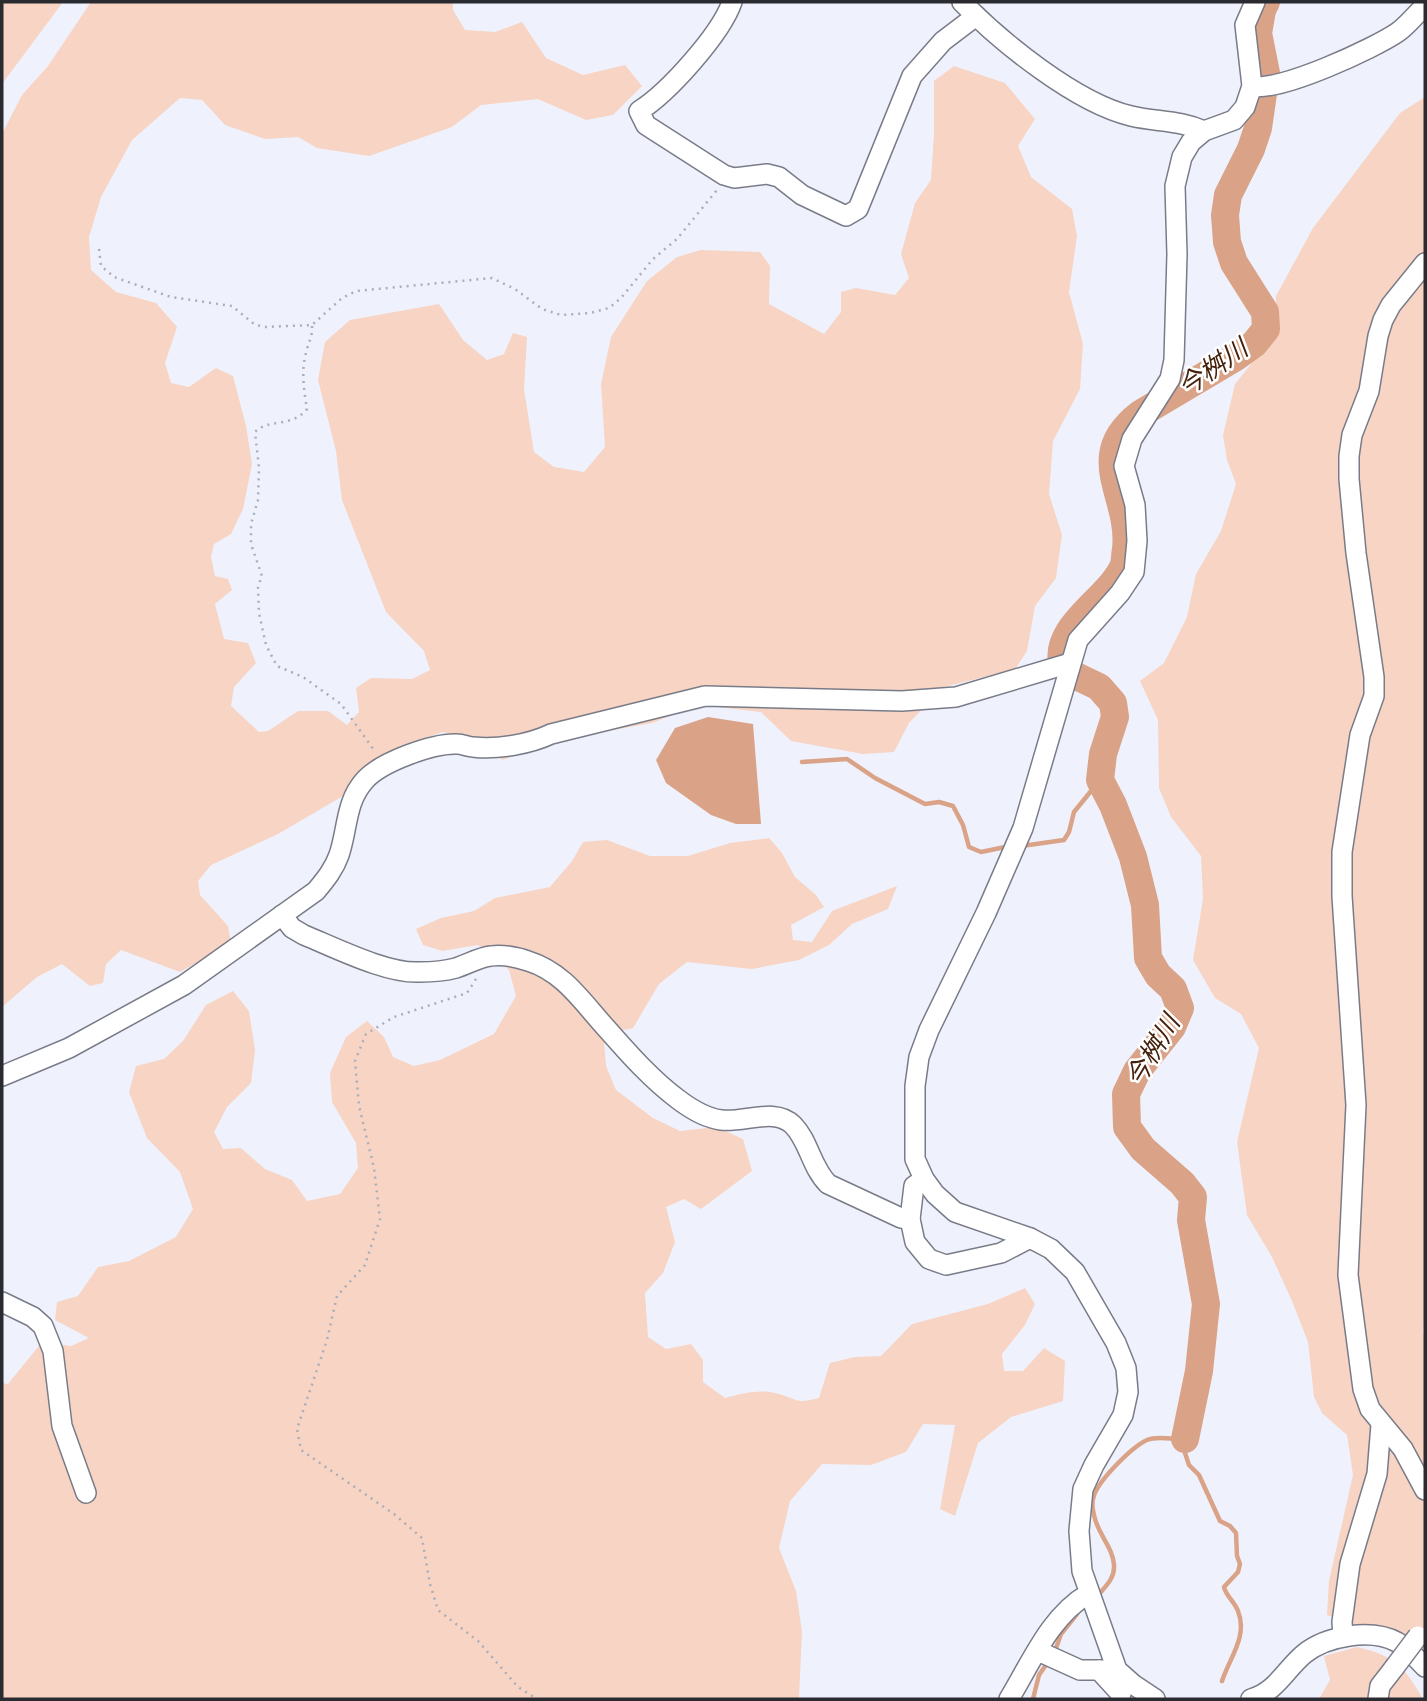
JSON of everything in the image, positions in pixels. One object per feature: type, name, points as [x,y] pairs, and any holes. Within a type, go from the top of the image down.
[{"type":"street","points":[[732,2],[718,28],[676,79],[639,111],[646,125],[724,175],[734,178],[767,174],[779,177],[802,195],[846,216],[858,209],[912,75],[943,41],[976,16]]},
{"type":"street","points":[[962,2],[1038,66],[1087,98],[1130,116],[1189,124],[1205,131]]},
{"type":"street","points":[[1255,2],[1245,25],[1260,87]]},
{"type":"street","points":[[1121,1694],[1108,1670],[1082,1571],[1079,1531],[1083,1489],[1123,1415],[1128,1392],[1126,1368],[1116,1343],[1075,1272],[1051,1249],[1030,1238],[955,1212],[935,1194],[924,1179],[915,1159],[915,1086],[919,1057],[1023,828],[1078,640],[1120,593],[1134,572],[1137,541],[1135,505],[1124,466],[1132,439],[1170,379],[1174,360],[1177,254],[1175,186],[1182,156],[1191,142],[1205,131],[1234,120],[1260,87],[1321,69],[1387,39],[1401,30],[1425,6]]},
{"type":"street","points":[[1425,262],[1391,305],[1383,320],[1369,391],[1352,435],[1349,456],[1356,553],[1368,626],[1374,696],[1360,736],[1342,852],[1342,896],[1356,1105],[1348,1275],[1363,1389],[1370,1409],[1403,1449],[1425,1490]]},
{"type":"street","points":[[2,1076],[69,1048],[184,985],[316,891],[331,873],[340,854],[348,808],[357,791],[366,779],[383,765],[441,745],[459,744],[473,747],[535,742],[551,734],[705,696],[902,701],[956,697],[1070,663]]},
{"type":"street","points":[[282,915],[292,928],[304,935],[396,971],[418,973],[453,968],[491,956],[513,957],[533,962],[572,988],[630,1055],[678,1100],[698,1113],[719,1120],[738,1121],[771,1116],[783,1118],[793,1125],[819,1175],[828,1184],[901,1218],[910,1219]]},
{"type":"street","points":[[924,1179],[915,1186],[910,1219],[915,1242],[929,1259],[946,1265],[1001,1253],[1030,1238]]},
{"type":"street","points":[[2,1302],[33,1317],[43,1326],[53,1351],[62,1426],[86,1493]]},
{"type":"street","points":[[1343,1636],[1342,1622],[1350,1564],[1377,1474],[1381,1425]]},
{"type":"street","points":[[1009,1699],[1054,1625],[1076,1601],[1088,1594]]},
{"type":"street","points":[[1378,1699],[1380,1686],[1422,1631]]},
{"type":"street","points":[[1251,1699],[1265,1695],[1305,1653],[1343,1636],[1375,1634],[1399,1642],[1425,1667]]},
{"type":"street","points":[[1038,1651],[1080,1670],[1108,1670],[1155,1699]]},
{"type":"path","points":[[99,249],[101,266],[114,278],[171,297],[232,306],[254,324],[264,327],[312,325],[342,298],[356,291],[492,278],[515,289],[542,309],[561,315],[590,313],[609,308],[621,298],[653,259],[677,239],[717,190],[724,175]]},
{"type":"path","points":[[312,325],[313,333],[305,355],[304,388],[307,410],[300,418],[261,426],[255,432],[259,468],[258,500],[251,524],[251,544],[262,576],[258,587],[259,613],[266,645],[278,666],[303,677],[341,704],[383,765]]},
{"type":"path","points":[[491,956],[467,993],[394,1017],[366,1034],[355,1061],[359,1106],[374,1168],[380,1219],[365,1265],[337,1296],[327,1340],[298,1429],[301,1450],[394,1514],[422,1538],[430,1584],[438,1610],[478,1641],[519,1687],[537,1699]]},
{"type":"shaded area","points":[[2,2],[63,2],[2,84]]},
{"type":"shaded area","points":[[91,2],[453,2],[453,10],[465,30],[495,32],[522,22],[546,58],[583,75],[625,65],[642,86],[613,115],[586,120],[538,99],[481,105],[452,127],[369,156],[317,148],[298,137],[265,139],[225,125],[202,100],[180,98],[132,140],[101,197],[89,237],[91,270],[116,292],[156,303],[177,327],[165,363],[171,383],[189,387],[216,368],[233,376],[246,426],[252,464],[243,509],[231,534],[214,544],[211,557],[215,576],[228,579],[232,590],[215,604],[224,639],[248,643],[256,663],[234,687],[231,706],[259,732],[268,731],[298,711],[328,711],[347,725],[359,712],[356,688],[371,678],[412,679],[430,670],[424,651],[386,612],[342,500],[336,451],[318,380],[325,342],[350,320],[439,304],[463,340],[487,360],[504,354],[513,333],[527,337],[524,389],[534,452],[554,467],[584,472],[605,447],[601,384],[611,337],[647,281],[677,257],[701,250],[760,252],[770,266],[769,304],[824,334],[841,312],[841,292],[856,288],[895,295],[909,278],[901,254],[915,203],[931,180],[934,81],[954,66],[1005,83],[1035,119],[1018,146],[1031,177],[1072,209],[1077,236],[1069,292],[1083,344],[1080,389],[1053,441],[1049,494],[1062,535],[1056,578],[1035,606],[1027,651],[1015,669],[944,687],[909,723],[894,752],[863,754],[791,741],[761,712],[698,705],[652,723],[573,737],[502,760],[482,741],[443,732],[402,745],[371,764],[343,796],[278,834],[211,865],[198,881],[200,895],[228,926],[231,943],[180,972],[121,950],[106,964],[103,983],[90,986],[62,964],[37,977],[2,1007],[2,134],[22,95],[48,66]]},
{"type":"shaded area","points":[[1425,97],[1425,1657],[1379,1628],[1352,1624],[1327,1615],[1329,1581],[1353,1475],[1347,1435],[1322,1413],[1314,1397],[1308,1342],[1272,1257],[1247,1215],[1237,1142],[1259,1048],[1241,1014],[1215,998],[1193,960],[1203,899],[1201,856],[1171,817],[1159,788],[1158,720],[1140,681],[1164,663],[1187,617],[1196,574],[1221,531],[1236,484],[1227,460],[1223,435],[1235,384],[1264,348],[1276,317],[1276,296],[1313,228],[1400,113]]},
{"type":"shaded area","points":[[708,717],[753,724],[761,824],[736,824],[711,815],[666,783],[656,760],[675,728]]},
{"type":"shaded area","points":[[769,838],[782,853],[795,877],[816,895],[824,907],[791,925],[793,940],[812,942],[832,911],[897,886],[888,909],[852,924],[829,945],[799,960],[752,969],[687,962],[659,984],[633,1028],[615,1032],[604,1042],[606,1066],[616,1090],[653,1118],[680,1131],[716,1127],[743,1139],[752,1171],[701,1209],[684,1199],[666,1207],[675,1242],[663,1273],[645,1293],[648,1337],[666,1349],[691,1344],[703,1360],[703,1382],[725,1398],[762,1392],[805,1401],[819,1398],[830,1363],[855,1357],[881,1356],[912,1324],[988,1304],[1025,1288],[1035,1304],[1025,1325],[1002,1354],[1004,1371],[1023,1371],[1044,1348],[1065,1361],[1063,1401],[1011,1417],[978,1443],[955,1516],[940,1509],[955,1425],[923,1424],[906,1452],[871,1465],[822,1464],[790,1501],[779,1548],[796,1591],[802,1632],[799,1699],[2,1699],[2,1383],[8,1384],[42,1342],[71,1346],[89,1338],[55,1320],[57,1302],[78,1296],[98,1267],[129,1261],[176,1237],[193,1209],[180,1172],[147,1138],[129,1092],[136,1066],[164,1059],[183,1041],[206,1005],[233,991],[249,1011],[255,1050],[251,1083],[227,1107],[214,1132],[223,1149],[241,1148],[265,1169],[292,1180],[307,1201],[340,1194],[358,1168],[356,1143],[332,1102],[330,1073],[346,1037],[367,1021],[384,1037],[393,1057],[414,1066],[440,1060],[494,1034],[516,996],[509,970],[478,945],[442,951],[423,945],[416,929],[441,918],[474,911],[495,898],[550,887],[572,861],[583,842],[607,840],[650,856],[688,856],[730,843]]},
{"type":"shaded area","points":[[1357,1647],[1381,1654],[1397,1664],[1423,1699],[1319,1699],[1330,1680],[1324,1656]]},
{"type":"waterway","name":"今桝川","points":[[1062,663],[1062,649],[1067,636],[1108,589],[1124,565],[1126,530],[1113,462],[1115,446],[1124,430],[1140,414],[1236,357],[1254,344],[1266,329],[1265,312],[1234,263],[1227,242],[1225,215],[1228,195],[1251,149],[1258,128],[1266,73],[1258,33],[1266,2]]},
{"type":"waterway","name":"今桝川","points":[[1074,675],[1099,687],[1113,703],[1115,717],[1103,754],[1100,780],[1113,805],[1133,857],[1145,905],[1148,958],[1158,975],[1173,989],[1180,1008],[1172,1027],[1137,1071],[1126,1094],[1127,1127],[1143,1149],[1182,1183],[1193,1197],[1191,1220],[1206,1304],[1199,1371],[1185,1439]]},
{"type":"waterway","points":[[802,762],[847,759],[875,778],[925,804],[939,802],[953,806],[963,825],[969,847],[981,852],[1010,846]]},
{"type":"waterway","points":[[1022,846],[1064,840],[1074,812],[1100,780]]},
{"type":"waterway","points":[[1100,1593],[1112,1577],[1114,1565],[1094,1515],[1093,1501],[1096,1492],[1116,1466],[1147,1440],[1185,1439],[1185,1453],[1189,1465],[1199,1475],[1220,1521],[1236,1533],[1240,1564],[1238,1572],[1224,1587],[1238,1611],[1241,1629],[1222,1681]]},
{"type":"waterway","points":[[1055,1651],[1061,1634],[1077,1614]]},
{"type":"waterway","points":[[1033,1699],[1039,1675],[1048,1662]]}]
